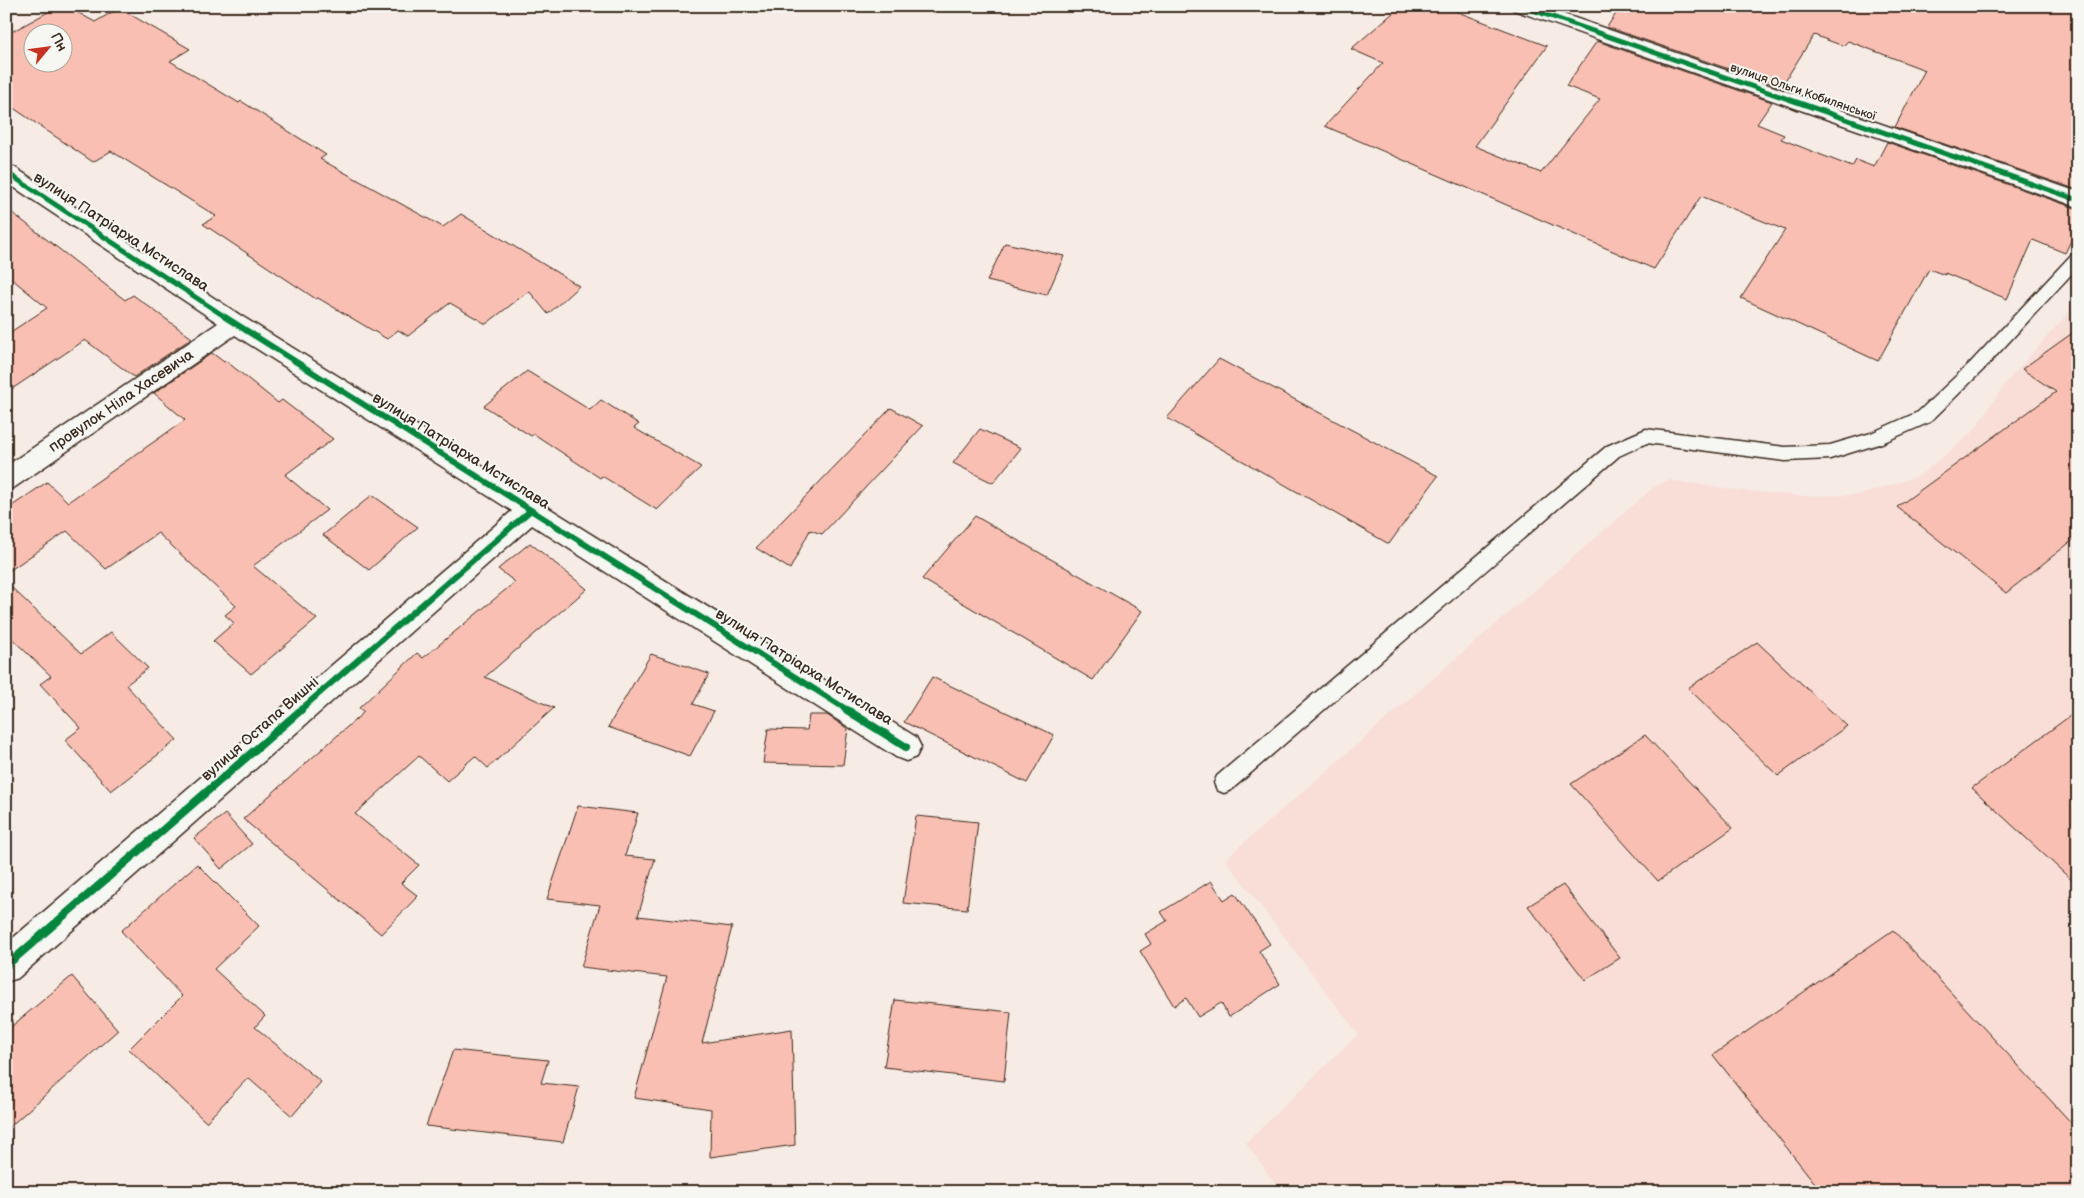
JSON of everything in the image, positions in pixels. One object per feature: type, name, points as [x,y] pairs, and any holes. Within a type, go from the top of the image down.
[{"type":"street","name":"вулиця Ольги Кобилянської","points":[[1521,6],[2078,200]]},
{"type":"street","name":"вулиця Патріарха Мстислава","points":[[6,172],[235,323],[906,747]]},
{"type":"street","name":"провулок Ніла Хасевича","points":[[6,480],[235,323]]},
{"type":"street","name":"вулиця Остапа Вишні","points":[[6,966],[530,510]]},
{"type":"lane","points":[[1224,783],[1613,451],[1646,436],[1785,454],[1830,452],[1876,438],[1924,417],[1977,366],[2078,257]]},
{"type":"shaded area","points":[[2078,302],[2078,1192],[1281,1192],[1246,1143],[1358,1034],[1225,859],[1654,487],[1669,480],[1735,490],[1800,496],[1859,495],[1919,476],[1972,433],[2005,384]]},
{"type":"building","points":[[59,6],[66,6],[95,22],[119,8],[190,49],[170,61],[239,103],[241,101],[326,155],[320,159],[443,227],[461,214],[579,286],[548,314],[529,291],[486,324],[450,303],[408,336],[398,330],[387,339],[318,298],[316,299],[203,224],[216,216],[111,151],[93,162],[6,103],[6,35],[22,26],[22,72],[72,72],[72,22],[30,22]]},
{"type":"building","points":[[1401,6],[1442,6],[1547,46],[1475,146],[1541,173],[1600,99],[1566,86],[1597,41],[1772,102],[1757,124],[1784,135],[1781,139],[1852,167],[1856,160],[1874,167],[1887,142],[2078,209],[2078,226],[2065,253],[2033,240],[2007,299],[1945,273],[1945,275],[1929,269],[1878,361],[1741,298],[1785,230],[1701,196],[1654,269],[1325,126],[1383,63],[1351,49]]},
{"type":"building","points":[[1621,6],[2078,6],[2078,190],[1895,127],[1925,70],[1848,41],[1843,46],[1814,35],[1781,87],[1607,27]]},
{"type":"building","points":[[6,208],[125,300],[133,295],[192,338],[134,377],[85,340],[6,393],[6,335],[47,308],[6,274]]},
{"type":"building","points":[[1005,243],[1064,256],[1047,295],[987,281]]},
{"type":"building","points":[[2078,329],[2078,536],[2006,593],[1897,507],[2056,392],[2022,369]]},
{"type":"building","points":[[212,353],[224,362],[226,361],[278,403],[282,400],[333,439],[285,475],[327,510],[253,566],[317,619],[251,674],[213,641],[234,623],[225,615],[236,606],[158,533],[106,569],[67,531],[6,573],[6,510],[47,482],[68,502],[185,420],[154,393]]},
{"type":"building","points":[[1219,359],[1438,476],[1389,544],[1167,418]]},
{"type":"building","points":[[527,371],[590,410],[601,400],[639,424],[634,428],[701,467],[657,510],[602,476],[600,478],[534,434],[531,436],[484,406]]},
{"type":"building","points":[[891,408],[923,426],[822,534],[810,530],[790,569],[756,548]]},
{"type":"building","points":[[980,429],[1021,448],[993,483],[953,463]]},
{"type":"building","points":[[372,495],[418,527],[369,570],[323,535]]},
{"type":"building","points":[[975,516],[1142,611],[1093,680],[922,579]]},
{"type":"building","points":[[530,543],[587,589],[485,677],[554,708],[488,768],[475,756],[447,781],[419,756],[355,814],[419,865],[401,883],[418,896],[381,934],[243,819],[364,712],[359,708],[417,653],[423,658],[515,582],[498,569]]},
{"type":"building","points":[[6,582],[81,654],[111,632],[148,668],[126,685],[177,740],[111,791],[65,740],[81,728],[40,684],[51,676],[6,633]]},
{"type":"building","points":[[1757,642],[1847,726],[1778,776],[1688,688]]},
{"type":"building","points":[[651,654],[709,674],[693,704],[714,711],[690,756],[608,727]]},
{"type":"building","points":[[932,677],[1054,735],[1027,783],[904,722]]},
{"type":"building","points":[[2078,710],[2078,886],[1972,788]]},
{"type":"building","points":[[809,715],[827,715],[848,729],[843,765],[763,763],[768,729],[807,730]]},
{"type":"building","points":[[1645,735],[1733,828],[1658,881],[1571,784]]},
{"type":"building","points":[[578,806],[638,813],[625,856],[655,859],[638,916],[732,927],[702,1043],[792,1029],[795,1145],[710,1157],[711,1109],[634,1098],[667,977],[581,967],[600,905],[547,899]]},
{"type":"building","points":[[225,814],[252,844],[221,869],[194,838]]},
{"type":"building","points":[[916,816],[978,822],[967,909],[903,903]]},
{"type":"building","points":[[197,864],[259,926],[214,969],[265,1016],[255,1027],[321,1082],[292,1116],[248,1078],[206,1122],[129,1049],[182,996],[121,931]]},
{"type":"building","points":[[1211,881],[1224,900],[1235,893],[1270,944],[1259,951],[1280,984],[1229,1017],[1221,1003],[1198,1017],[1186,998],[1174,1006],[1140,951],[1151,944],[1145,934],[1167,921],[1161,912]]},
{"type":"building","points":[[1563,885],[1620,958],[1585,980],[1528,906]]},
{"type":"building","points":[[1893,930],[2078,1130],[2078,1192],[1822,1192],[1713,1055]]},
{"type":"building","points":[[72,976],[118,1030],[6,1130],[6,1031]]},
{"type":"building","points":[[895,1000],[1011,1012],[1004,1081],[884,1067]]},
{"type":"building","points":[[453,1050],[548,1060],[541,1083],[579,1087],[563,1142],[426,1126]]},
{"type":"cycle path","points":[[1521,6],[2078,200]]},
{"type":"cycle path","points":[[6,172],[235,323],[906,747]]},
{"type":"cycle path","points":[[6,966],[531,510]]}]
